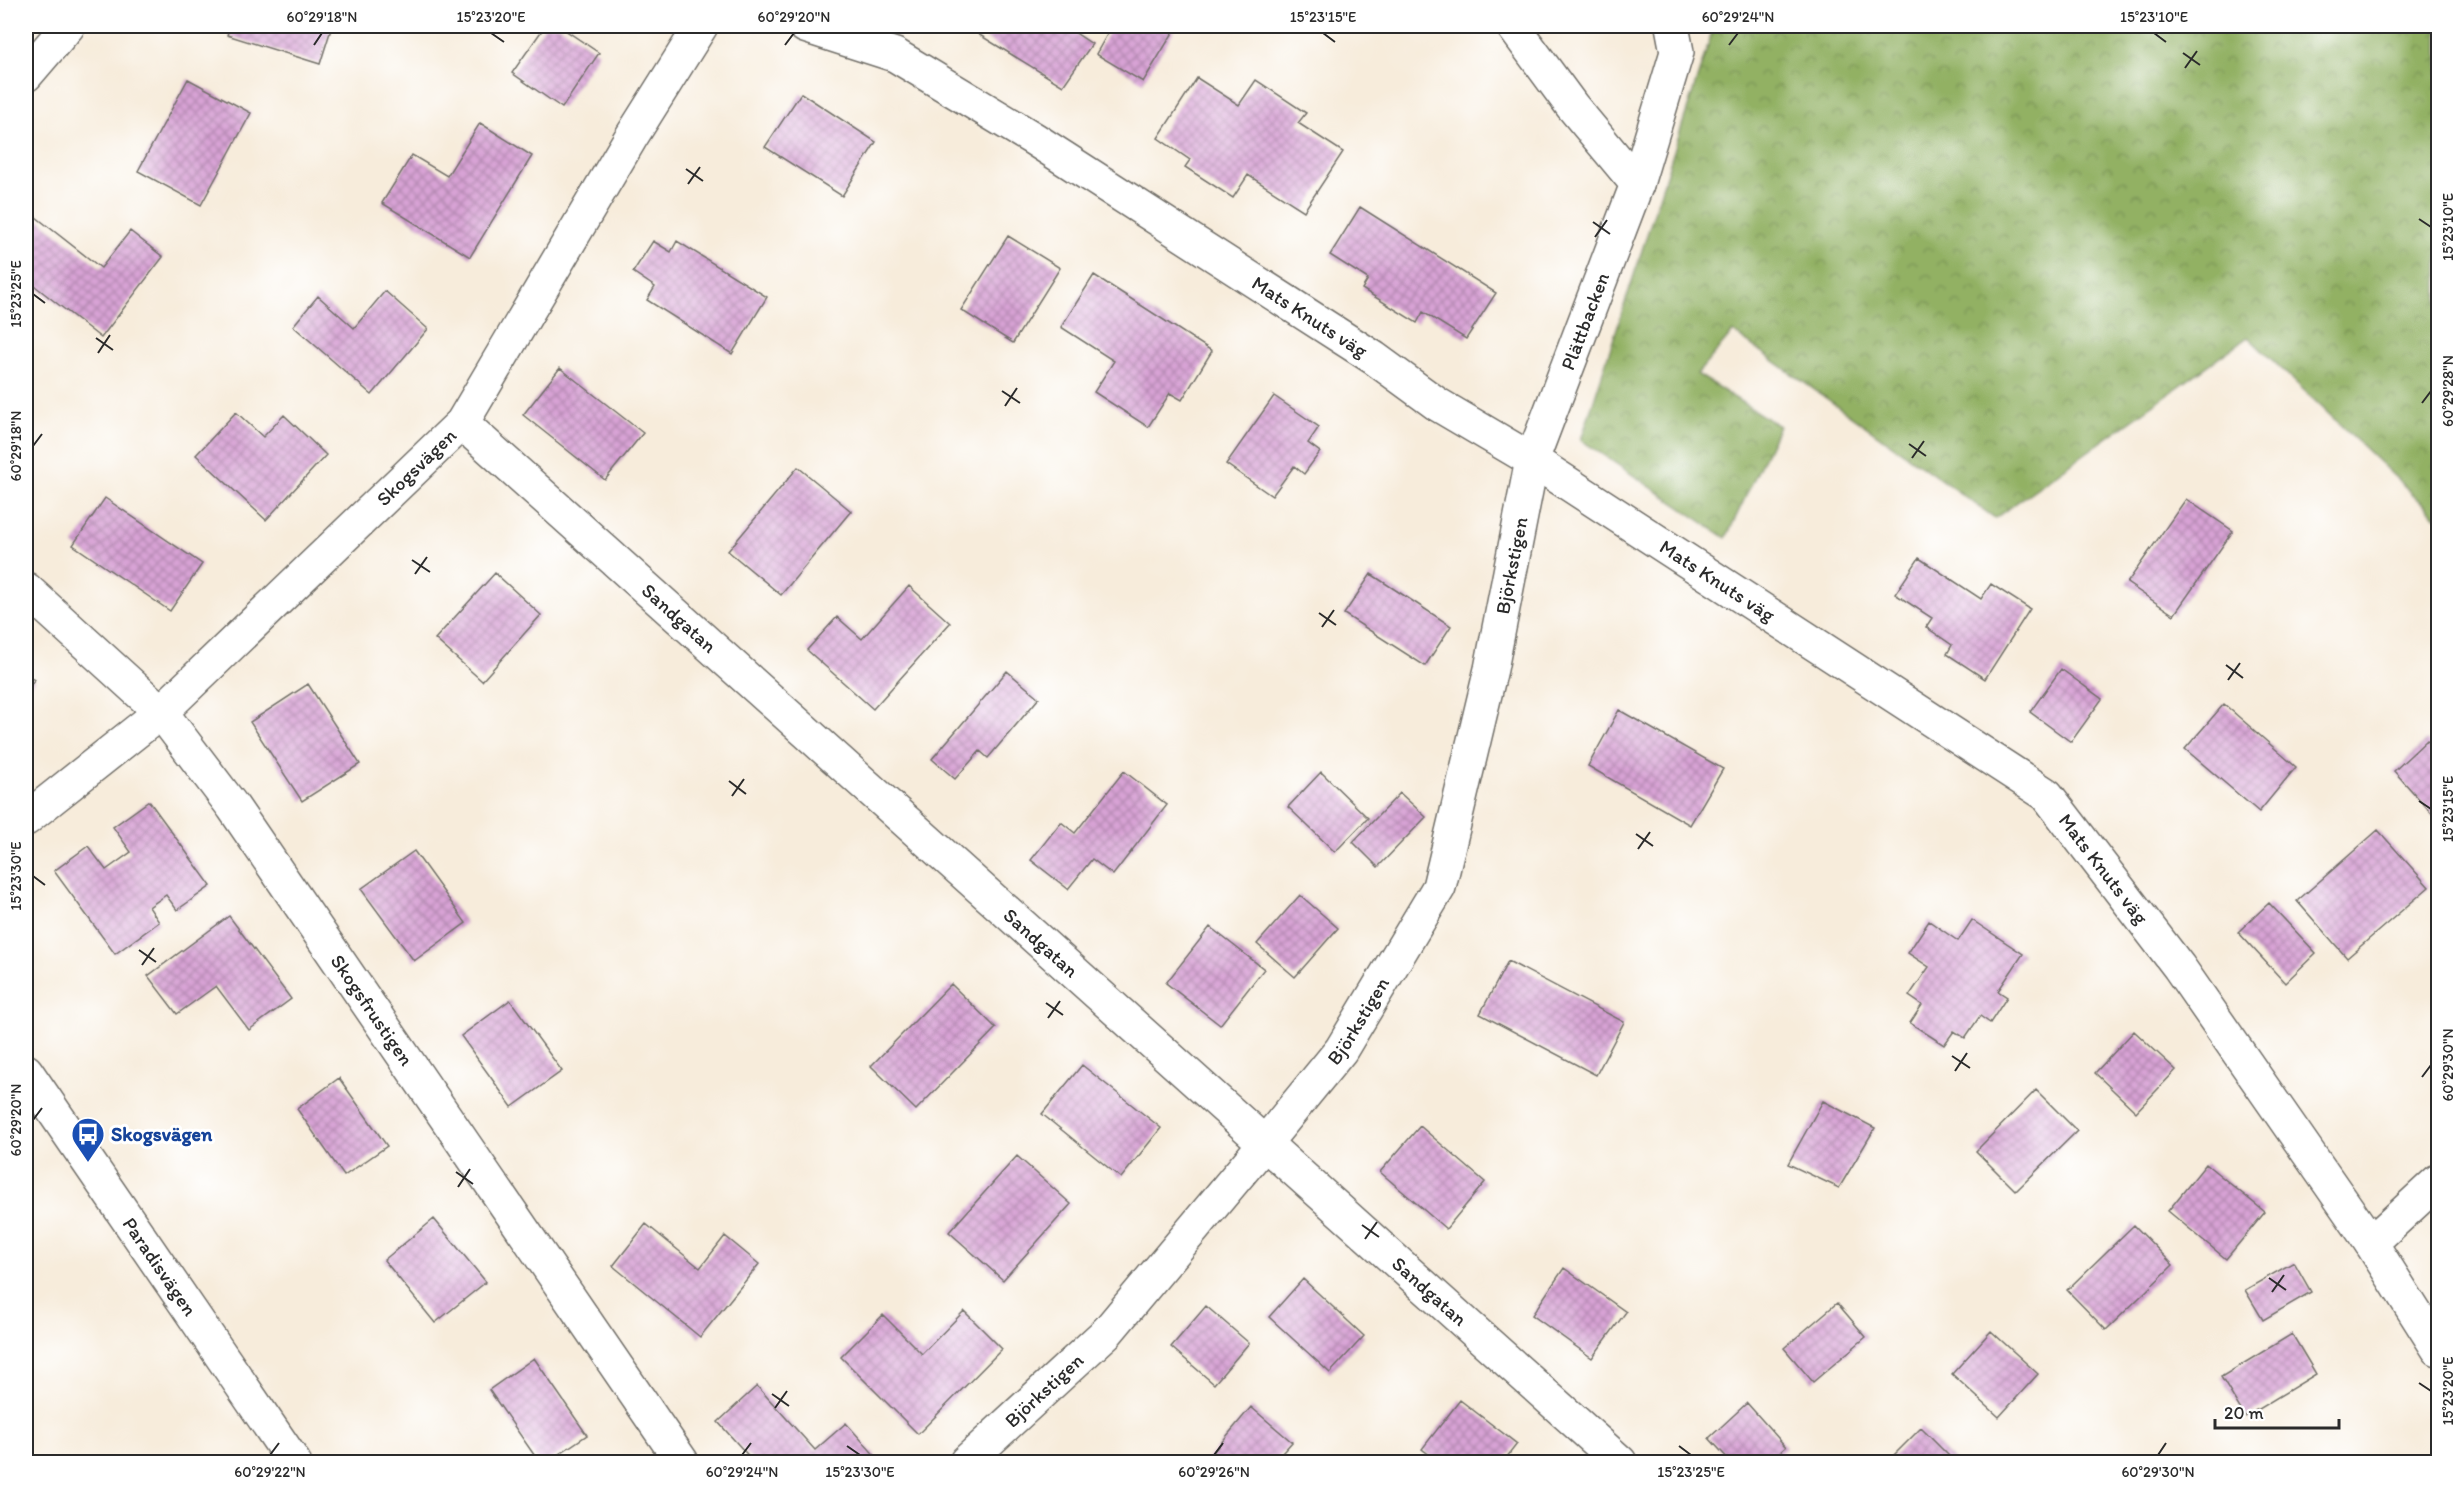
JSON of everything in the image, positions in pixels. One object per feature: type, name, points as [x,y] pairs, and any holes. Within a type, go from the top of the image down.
[{"type":"street","points":[[26,75],[68,26]]},
{"type":"street","name":"Skogsvägen","points":[[26,819],[161,712],[462,423],[700,26]]},
{"type":"street","name":"Mats Knuts väg","points":[[805,26],[895,55],[1034,139],[1374,358],[1437,404],[1532,460],[2047,795],[2179,967],[2371,1243],[2439,1349]]},
{"type":"street","points":[[1513,26],[1572,106],[1637,184]]},
{"type":"street","name":"Plättbacken","points":[[1532,460],[1637,184],[1677,52],[1672,26]]},
{"type":"street","name":"Sandgatan","points":[[462,423],[1620,1462]]},
{"type":"street","name":"Björkstigen","points":[[966,1462],[1107,1332],[1341,1050],[1438,887],[1491,669],[1532,460]]},
{"type":"street","name":"Skogsfrustigen","points":[[26,589],[161,712],[233,807],[682,1462]]},
{"type":"street","name":"Paradisvägen","points":[[26,1071],[294,1462]]},
{"type":"street","points":[[2371,1243],[2439,1181]]},
{"type":"green space","points":[[1714,26],[2438,26],[2438,518],[2248,337],[1995,518],[1733,332],[1697,374],[1779,426],[1726,538],[1581,440]]},
{"type":"building","points":[[230,26],[332,26],[320,64],[227,35]]},
{"type":"building","points":[[545,26],[559,26],[599,53],[562,108],[512,73]]},
{"type":"building","points":[[984,26],[1065,26],[1092,44],[1063,86],[978,34]]},
{"type":"building","points":[[1112,26],[1177,26],[1143,82],[1096,54]]},
{"type":"building","points":[[1197,78],[1239,105],[1256,80],[1306,113],[1298,123],[1343,152],[1304,211],[1248,175],[1233,198],[1185,167],[1190,160],[1158,138]]},
{"type":"building","points":[[188,79],[251,113],[201,205],[138,171]]},
{"type":"building","points":[[801,93],[876,142],[842,196],[765,147]]},
{"type":"building","points":[[480,123],[532,156],[470,257],[382,203],[412,155],[447,176]]},
{"type":"building","points":[[1360,207],[1496,293],[1466,339],[1423,312],[1417,323],[1362,289],[1368,279],[1330,255]]},
{"type":"building","points":[[27,210],[101,268],[130,231],[163,257],[101,338],[26,279]]},
{"type":"building","points":[[1008,236],[1060,268],[1013,343],[961,310]]},
{"type":"building","points":[[653,241],[671,252],[677,241],[767,297],[732,354],[647,300],[655,287],[633,272]]},
{"type":"building","points":[[1094,275],[1212,351],[1182,400],[1170,393],[1148,427],[1094,392],[1114,361],[1061,327]]},
{"type":"building","points":[[385,291],[428,329],[372,395],[293,326],[318,296],[354,328]]},
{"type":"building","points":[[560,368],[643,433],[605,480],[523,415]]},
{"type":"building","points":[[1274,396],[1319,427],[1308,443],[1320,452],[1304,474],[1294,466],[1272,496],[1226,464]]},
{"type":"building","points":[[236,412],[263,437],[284,415],[326,455],[266,520],[196,455]]},
{"type":"building","points":[[798,467],[851,511],[781,595],[728,551]]},
{"type":"building","points":[[105,498],[202,564],[170,611],[73,545]]},
{"type":"building","points":[[2186,499],[2233,531],[2174,615],[2127,583]]},
{"type":"building","points":[[1919,558],[1981,599],[1991,584],[2030,609],[1985,679],[1947,654],[1952,645],[1926,627],[1932,618],[1895,594]]},
{"type":"building","points":[[495,573],[541,615],[482,681],[435,639]]},
{"type":"building","points":[[1371,574],[1451,626],[1425,666],[1344,614]]},
{"type":"building","points":[[909,586],[950,623],[873,709],[807,650],[837,617],[862,639]]},
{"type":"building","points":[[2061,669],[2102,699],[2071,742],[2030,712]]},
{"type":"building","points":[[1007,671],[1039,698],[988,758],[980,751],[955,779],[932,759]]},
{"type":"building","points":[[26,674],[34,680],[26,692]]},
{"type":"building","points":[[308,684],[360,764],[302,801],[250,722]]},
{"type":"building","points":[[2224,704],[2296,767],[2259,812],[2185,749]]},
{"type":"building","points":[[1619,710],[1723,769],[1690,825],[1588,766]]},
{"type":"building","points":[[2427,740],[2438,753],[2438,820],[2394,771]]},
{"type":"building","points":[[1124,771],[1167,805],[1113,875],[1092,859],[1068,889],[1031,860],[1061,822],[1075,833]]},
{"type":"building","points":[[1321,772],[1368,818],[1335,852],[1288,807]]},
{"type":"building","points":[[1400,793],[1426,817],[1378,867],[1353,842]]},
{"type":"building","points":[[149,801],[211,886],[177,910],[166,895],[149,907],[159,922],[115,954],[54,871],[88,846],[106,870],[131,852],[113,827]]},
{"type":"building","points":[[2378,830],[2429,887],[2347,958],[2297,901]]},
{"type":"building","points":[[414,851],[466,923],[414,961],[361,889]]},
{"type":"building","points":[[1300,895],[1338,928],[1295,977],[1257,944]]},
{"type":"building","points":[[2269,903],[2316,953],[2285,983],[2238,932]]},
{"type":"building","points":[[229,916],[291,999],[249,1030],[216,986],[177,1014],[148,976]]},
{"type":"building","points":[[1972,920],[2023,954],[1998,991],[2007,997],[1990,1023],[1980,1016],[1965,1038],[1954,1031],[1944,1045],[1910,1023],[1922,1005],[1909,996],[1929,967],[1908,953],[1929,921],[1958,941]]},
{"type":"building","points":[[1210,927],[1264,969],[1220,1025],[1166,983]]},
{"type":"building","points":[[1508,961],[1624,1022],[1596,1075],[1480,1014]]},
{"type":"building","points":[[951,984],[996,1028],[916,1110],[871,1066]]},
{"type":"building","points":[[510,1000],[562,1071],[512,1107],[461,1036]]},
{"type":"building","points":[[2134,1031],[2176,1070],[2136,1112],[2095,1073]]},
{"type":"building","points":[[1082,1065],[1161,1128],[1121,1178],[1042,1114]]},
{"type":"building","points":[[339,1078],[387,1146],[344,1176],[297,1109]]},
{"type":"building","points":[[2036,1090],[2077,1131],[2016,1191],[1976,1151]]},
{"type":"building","points":[[1823,1101],[1875,1128],[1839,1188],[1788,1164]]},
{"type":"building","points":[[1420,1126],[1485,1182],[1446,1229],[1380,1172]]},
{"type":"building","points":[[1017,1156],[1071,1204],[1003,1280],[949,1232]]},
{"type":"building","points":[[2206,1164],[2265,1212],[2226,1259],[2168,1211]]},
{"type":"building","points":[[434,1219],[486,1282],[435,1323],[384,1260]]},
{"type":"building","points":[[646,1224],[700,1268],[725,1236],[759,1264],[700,1337],[613,1266]]},
{"type":"building","points":[[2134,1225],[2173,1265],[2106,1330],[2067,1290]]},
{"type":"building","points":[[2294,1262],[2311,1292],[2263,1320],[2245,1290]]},
{"type":"building","points":[[1564,1268],[1626,1312],[1592,1358],[1532,1315]]},
{"type":"building","points":[[1303,1279],[1364,1336],[1330,1373],[1269,1317]]},
{"type":"building","points":[[1837,1303],[1866,1337],[1813,1382],[1784,1348]]},
{"type":"building","points":[[1206,1306],[1249,1343],[1214,1384],[1171,1347]]},
{"type":"building","points":[[964,1311],[1002,1349],[918,1434],[841,1357],[883,1315],[922,1354]]},
{"type":"building","points":[[1991,1331],[2038,1374],[1999,1417],[1952,1374]]},
{"type":"building","points":[[2292,1334],[2316,1374],[2245,1417],[2221,1377]]},
{"type":"building","points":[[534,1358],[587,1435],[547,1462],[539,1462],[489,1390]]},
{"type":"building","points":[[757,1386],[815,1450],[846,1423],[879,1460],[876,1462],[754,1462],[718,1422]]},
{"type":"building","points":[[1460,1400],[1517,1444],[1503,1462],[1439,1462],[1422,1449]]},
{"type":"building","points":[[1747,1403],[1786,1447],[1768,1462],[1731,1462],[1709,1438]]},
{"type":"building","points":[[1251,1407],[1292,1442],[1274,1462],[1205,1462]]},
{"type":"building","points":[[1921,1428],[1953,1462],[1887,1462]]},
{"type":"place","name":"Skogsvägen","points":[[88,1163]]}]
